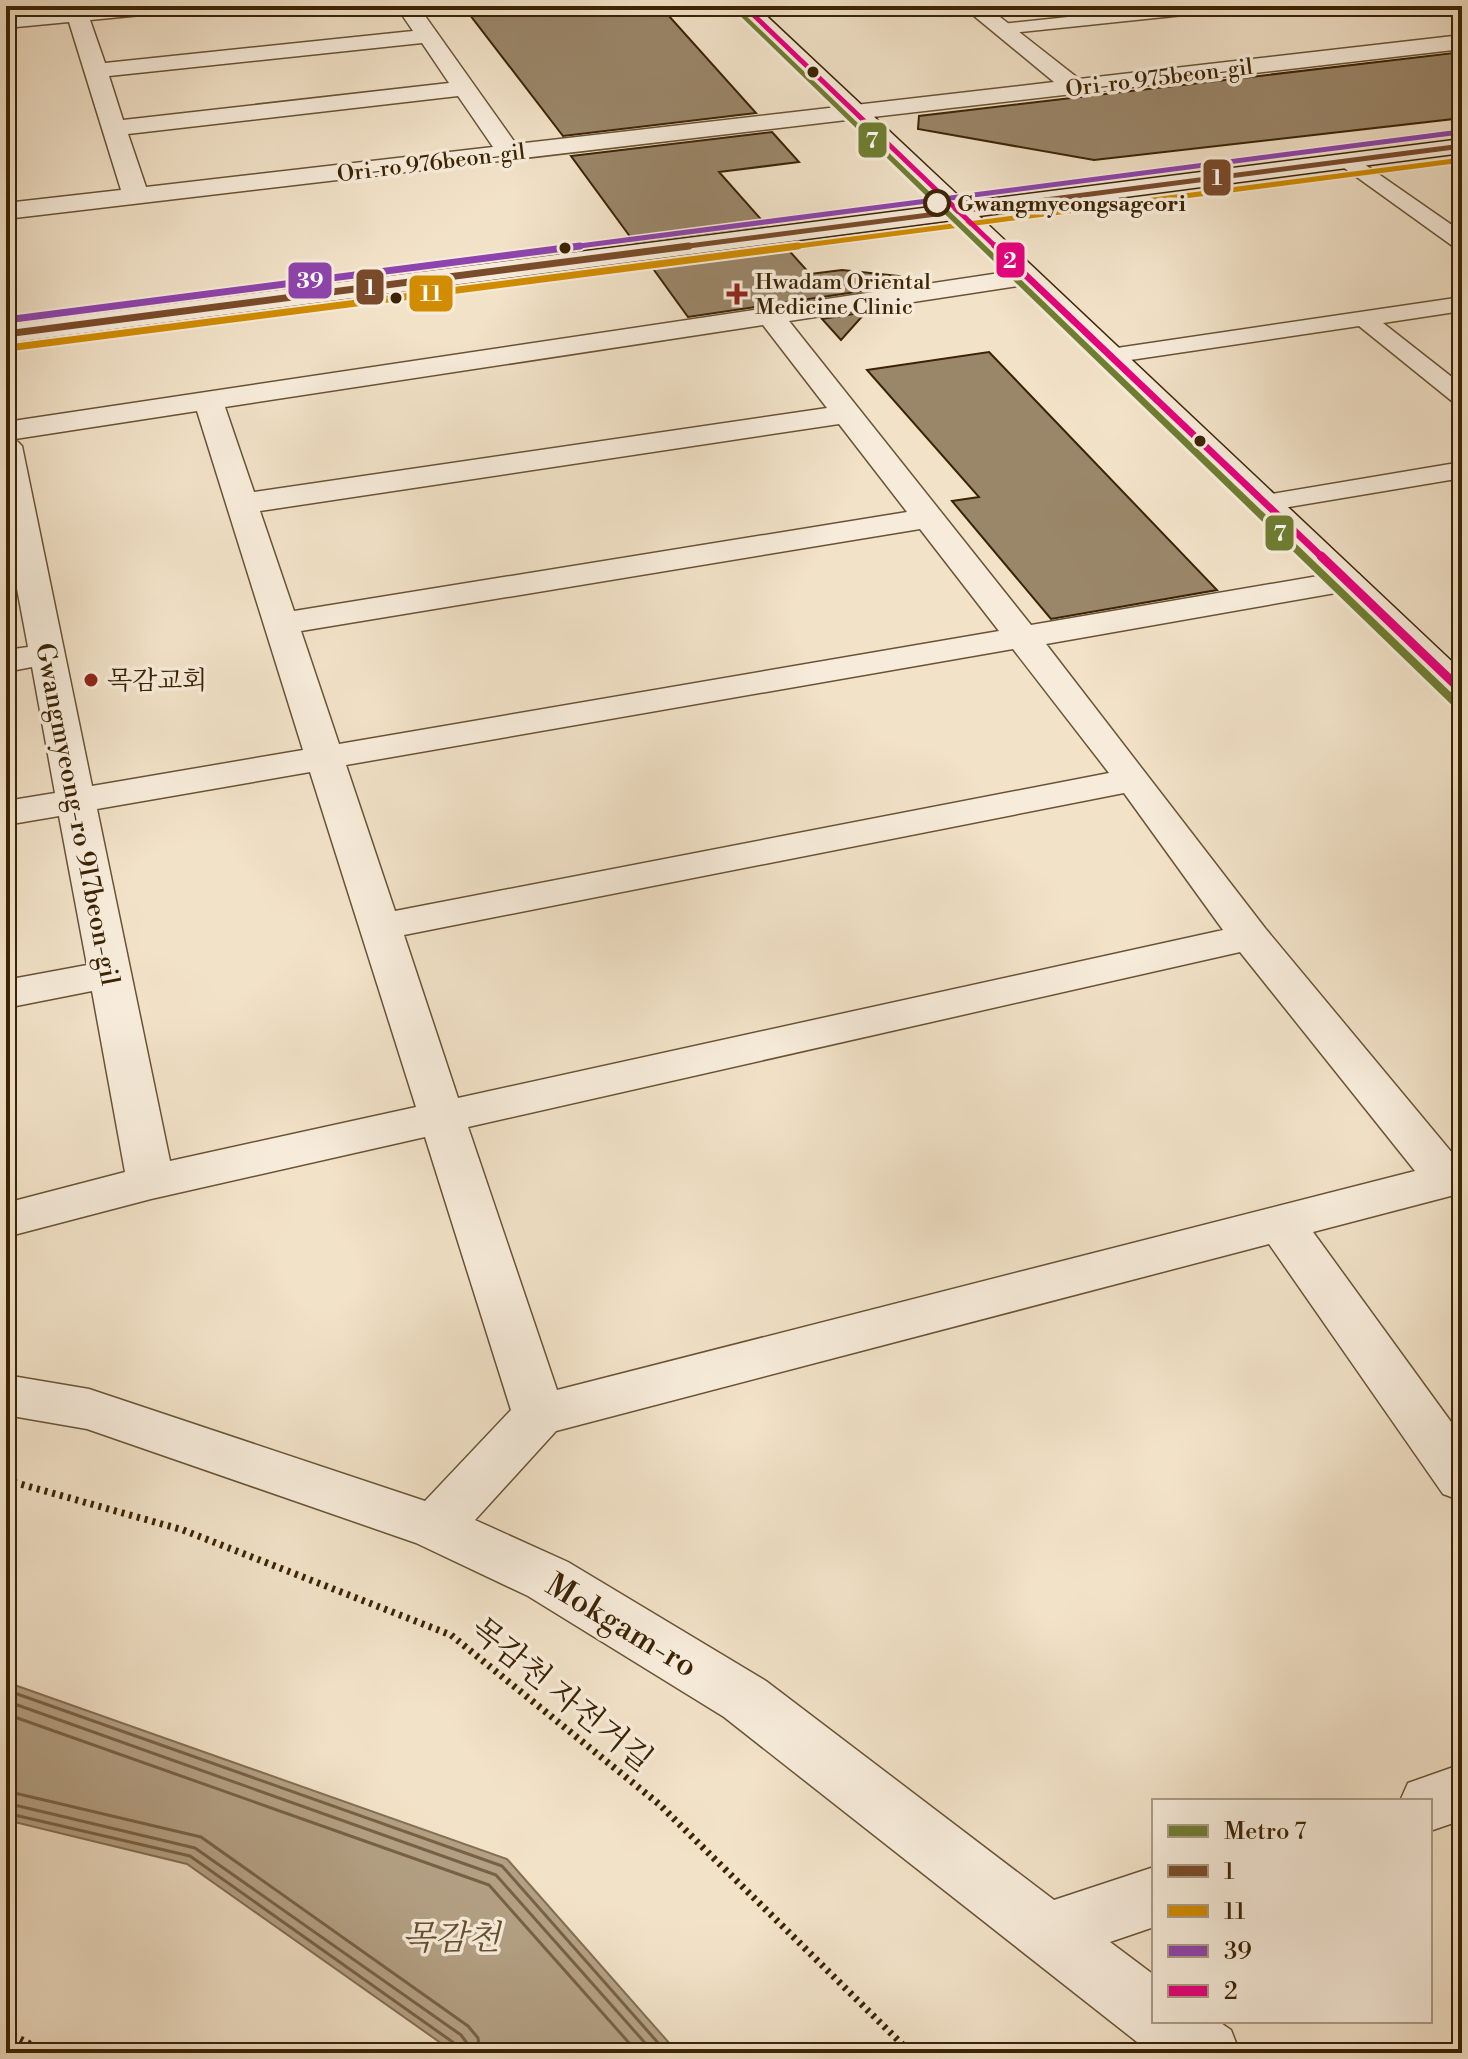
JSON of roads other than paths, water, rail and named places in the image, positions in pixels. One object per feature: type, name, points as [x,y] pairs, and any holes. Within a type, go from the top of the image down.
[{"type":"street","points":[[6,22],[76,10],[172,6]]},
{"type":"street","points":[[407,6],[509,152]]},
{"type":"street","points":[[744,6],[1461,689]]},
{"type":"street","points":[[973,6],[1074,87]]},
{"type":"street","points":[[76,10],[136,196]]},
{"type":"street","points":[[96,71],[428,36]]},
{"type":"street","name":"Ori-ro 975beon-gil","points":[[855,112],[1462,42]]},
{"type":"street","points":[[114,128],[464,88]]},
{"type":"street","name":"Ori-ro 976beon-gil","points":[[6,211],[855,112]]},
{"type":"street","points":[[6,334],[1462,146]]},
{"type":"street","points":[[6,431],[209,403],[1027,277]]},
{"type":"street","points":[[435,1527],[539,1415],[1455,1178],[1250,937],[1134,780],[772,318]]},
{"type":"street","points":[[209,403],[539,1415]]},
{"type":"street","points":[[242,504],[847,414]]},
{"type":"street","name":"Gwangmyeong-ro 917beon-gil","points":[[6,446],[15,539],[47,654],[151,1182]]},
{"type":"street","points":[[281,624],[928,518]]},
{"type":"street","points":[[6,813],[1347,581]]},
{"type":"street","points":[[6,661],[47,654]]},
{"type":"street","points":[[380,927],[1134,780]]},
{"type":"street","points":[[6,1220],[151,1182],[1250,937]]},
{"type":"street","points":[[6,994],[109,974]]},
{"type":"street","points":[[1280,1223],[1462,1479]]},
{"type":"street","name":"Mokgam-ro","points":[[6,1395],[89,1409],[435,1527],[548,1579],[745,1699],[1152,2014]]},
{"type":"street","points":[[1432,1802],[1462,1792]]},
{"type":"street","points":[[1046,1933],[1152,1898]]},
{"type":"street","points":[[1165,2023],[1207,2053]]},
{"type":"lane","points":[[1002,29],[1222,6]]},
{"type":"lane","points":[[1347,161],[1462,242]]},
{"type":"lane","points":[[1110,356],[1462,304]]},
{"type":"lane","points":[[1364,319],[1462,397]]},
{"type":"lane","points":[[1265,503],[1462,470]]},
{"type":"water","name":"목감천","points":[[6,1682],[507,1859],[678,2053],[455,2053],[187,1864],[6,1820]]},
{"type":"metro line","name":"7","points":[[733,6],[1462,709]]},
{"type":"place","name":"Gwangmyeongsageori","points":[[937,203]]},
{"type":"place","name":"Hwadam Oriental Medicine Clinic","points":[[737,294]]},
{"type":"place","name":"목감교회","points":[[91,680]]}]
